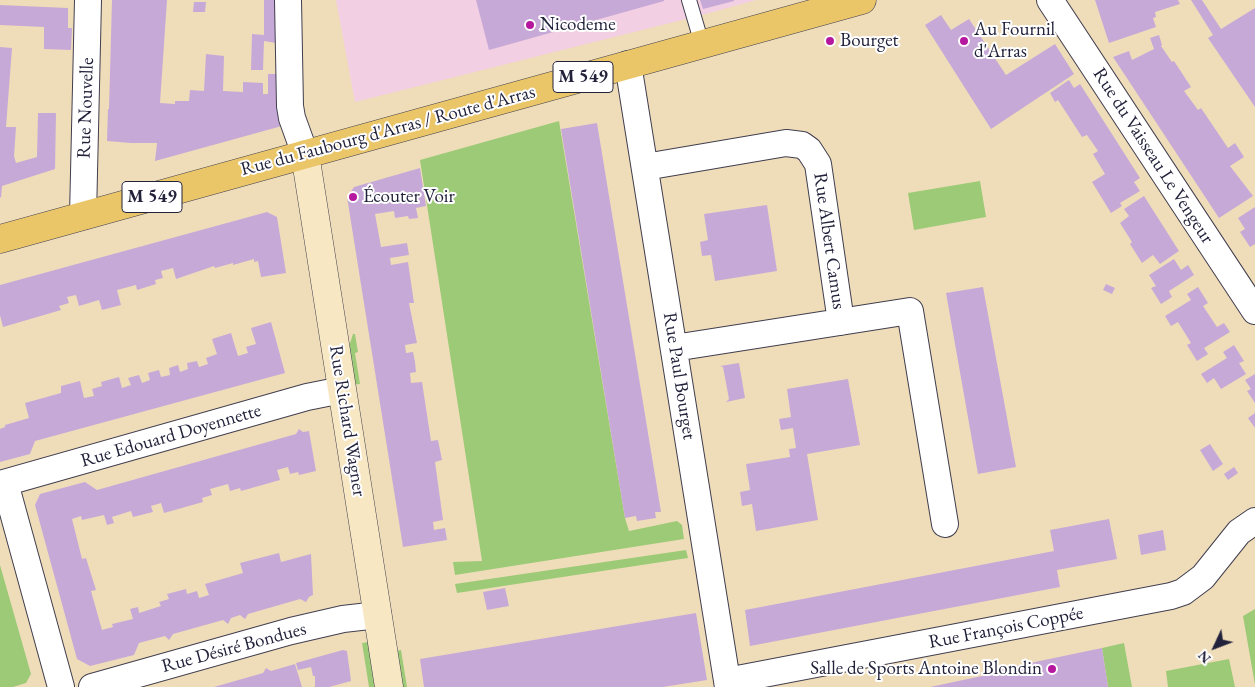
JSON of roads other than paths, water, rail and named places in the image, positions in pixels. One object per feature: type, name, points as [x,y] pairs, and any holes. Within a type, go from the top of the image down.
[{"type":"main road","name":"Rue du Faubourg d'Arras / Route d'Arras","points":[[0,239],[862,0]]},
{"type":"street","name":"Rue Nouvelle","points":[[83,216],[88,0]]},
{"type":"street","points":[[288,0],[290,106],[304,154]]},
{"type":"street","name":"Rue du Vaisseau Le Vengeur","points":[[1050,0],[1255,311]]},
{"type":"street","name":"Rue Paul Bourget","points":[[628,64],[728,684]]},
{"type":"street","name":"Rue Albert Camus","points":[[645,167],[786,143],[802,145],[809,150],[818,164],[841,322]]},
{"type":"street","name":"Rue Richard Wagner","points":[[304,154],[389,687]]},
{"type":"street","name":"Rue Albert Camus","points":[[674,348],[910,310],[945,524]]},
{"type":"street","name":"Rue Edouard Doyennette","points":[[2,484],[307,397],[342,390]]},
{"type":"street","points":[[2,484],[61,687]]},
{"type":"street","name":"Rue François Coppée","points":[[728,684],[1183,592],[1203,577],[1239,532],[1255,520]]},
{"type":"street","name":"Rue Désiré Bondues","points":[[92,687],[291,631],[343,619],[378,615]]},
{"type":"lane","points":[[689,0],[702,44]]},
{"type":"place","name":"Nicodeme","points":[[530,25]]},
{"type":"place","name":"Bourget","points":[[830,41]]},
{"type":"place","name":"Au Fournil d'Arras","points":[[964,41]]},
{"type":"place","name":"Écouter Voir","points":[[353,197]]},
{"type":"place","name":"Salle de Sports Antoine Blondin","points":[[1052,669]]}]
